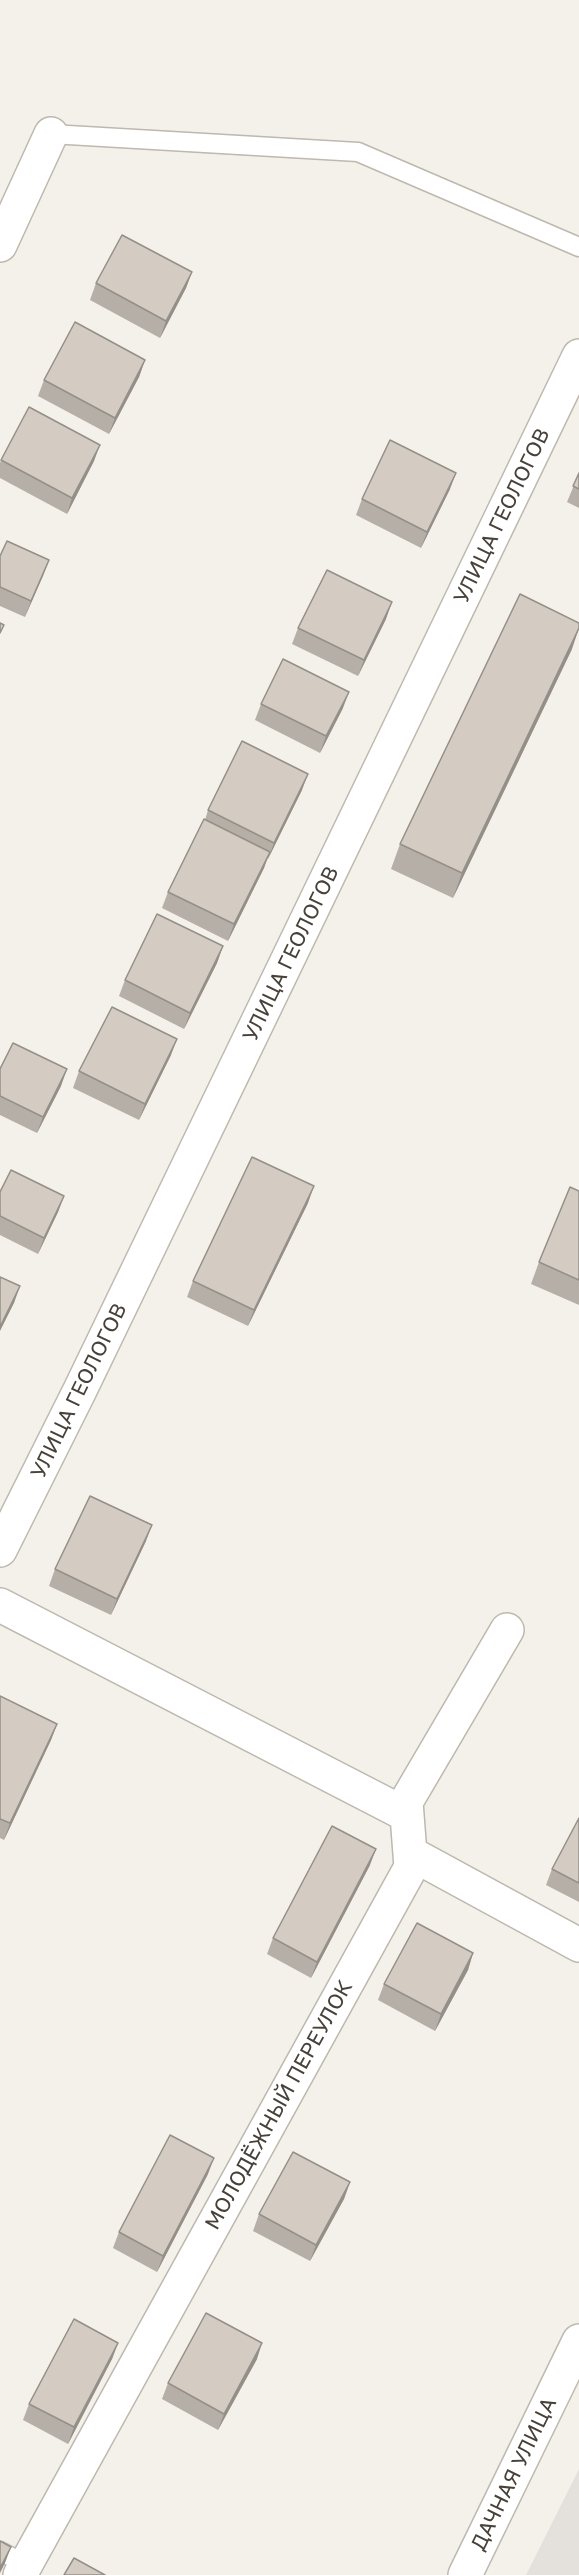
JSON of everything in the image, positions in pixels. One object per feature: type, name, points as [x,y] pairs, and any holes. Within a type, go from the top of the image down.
[{"type":"street","points":[[0,245],[51,134]]},
{"type":"street","name":"УЛИЦА ГЕОЛОГОВ","points":[[0,1550],[85,1380],[579,356]]},
{"type":"street","points":[[0,1605],[407,1815]]},
{"type":"street","name":"МОЛОДЁЖНЫЙ ПЕРЕУЛОК","points":[[15,2564],[411,1867],[406,1802],[507,1630]]},
{"type":"street","points":[[410,1853],[579,1945]]},
{"type":"street","name":"ДАЧНАЯ УЛИЦА","points":[[465,2575],[579,2341]]},
{"type":"lane","points":[[51,134],[358,152],[579,247]]},
{"type":"shaded area","points":[[579,2469],[579,2575],[526,2575]]},
{"type":"building","points":[[122,235],[192,272],[166,321],[96,283]]},
{"type":"building","points":[[75,322],[145,360],[115,418],[44,380]]},
{"type":"building","points":[[29,407],[100,445],[72,498],[1,460]]},
{"type":"building","points":[[390,440],[456,473],[427,532],[362,499]]},
{"type":"building","points":[[579,473],[579,489],[573,486]]},
{"type":"building","points":[[7,541],[49,560],[31,601],[0,587],[0,556]]},
{"type":"building","points":[[327,570],[392,602],[364,660],[298,628]]},
{"type":"building","points":[[520,594],[579,623],[579,628],[462,873],[400,844]]},
{"type":"building","points":[[283,659],[349,692],[326,736],[261,704]]},
{"type":"building","points":[[242,741],[308,774],[274,843],[208,810]]},
{"type":"building","points":[[204,819],[270,852],[234,924],[168,892]]},
{"type":"building","points":[[157,914],[223,946],[190,1013],[125,980]]},
{"type":"building","points":[[112,1007],[177,1039],[145,1104],[79,1071]]},
{"type":"building","points":[[13,1043],[67,1069],[43,1117],[0,1096],[0,1069]]},
{"type":"building","points":[[252,1157],[314,1186],[254,1310],[193,1281]]},
{"type":"building","points":[[11,1170],[64,1196],[44,1238],[0,1216],[0,1192]]},
{"type":"building","points":[[570,1187],[579,1191],[579,1280],[539,1262]]},
{"type":"building","points":[[0,1277],[20,1286],[0,1327]]},
{"type":"building","points":[[90,1496],[152,1525],[117,1599],[55,1569]]},
{"type":"building","points":[[0,1696],[57,1724],[10,1823],[0,1819]]},
{"type":"building","points":[[579,1818],[579,1883],[552,1869]]},
{"type":"building","points":[[332,1826],[376,1849],[317,1962],[273,1938]]},
{"type":"building","points":[[417,1923],[473,1953],[441,2014],[384,1984]]},
{"type":"building","points":[[170,2135],[214,2158],[163,2256],[119,2232]]},
{"type":"building","points":[[293,2152],[350,2182],[316,2245],[259,2214]]},
{"type":"building","points":[[206,2313],[262,2343],[224,2414],[168,2383]]},
{"type":"building","points":[[74,2319],[118,2343],[74,2427],[29,2404]]},
{"type":"building","points":[[0,2541],[11,2547],[0,2568]]},
{"type":"building","points":[[74,2558],[105,2575],[64,2575]]}]
